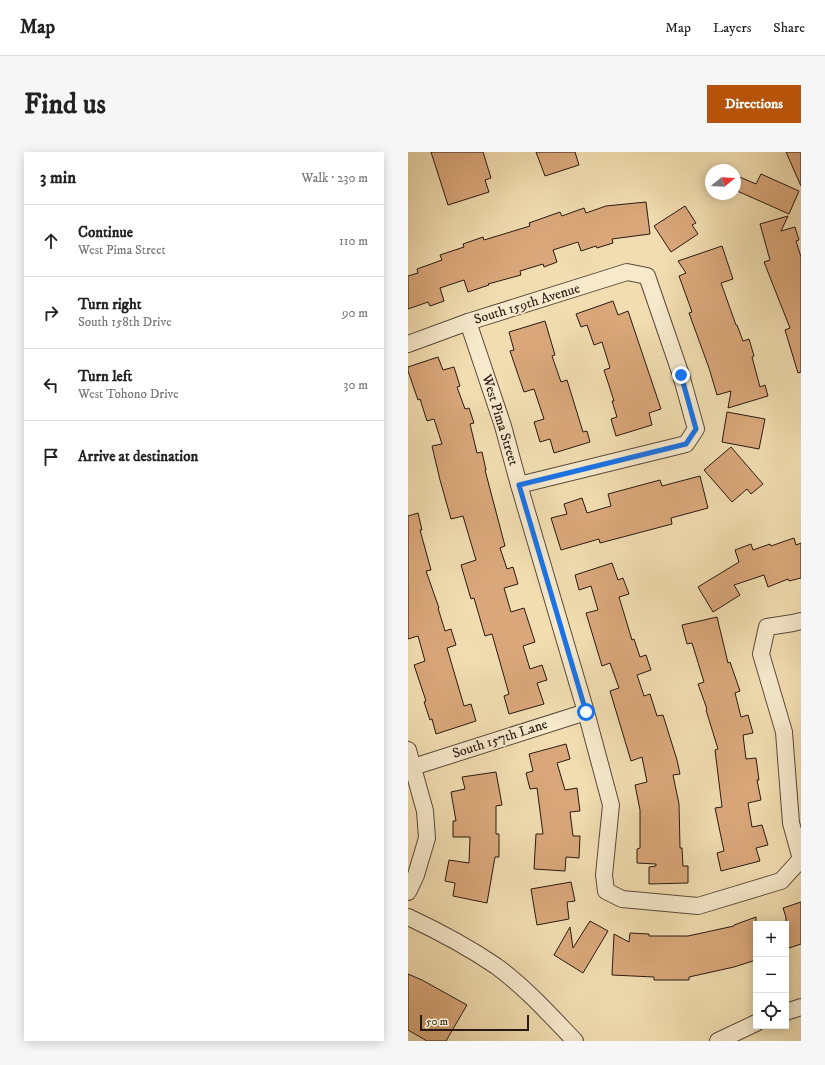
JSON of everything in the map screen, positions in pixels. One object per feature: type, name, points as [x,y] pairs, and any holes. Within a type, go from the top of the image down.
[{"type":"street","name":"South 159th Avenue","points":[[408,344],[468,322],[627,272],[647,276],[681,375],[696,429],[686,444],[519,485]]},
{"type":"street","name":"West Pima Street","points":[[468,322],[503,426],[586,712],[611,805],[604,875],[606,891],[622,899],[698,906],[781,881],[801,859]]},
{"type":"street","points":[[801,621],[767,627],[761,654],[784,732],[791,823],[801,859]]},
{"type":"street","name":"South 157th Lane","points":[[413,767],[586,712]]},
{"type":"street","points":[[408,750],[425,811],[427,838],[416,875],[408,892]]},
{"type":"street","points":[[408,917],[469,948],[497,967],[528,992],[575,1041]]},
{"type":"street","points":[[789,1011],[801,1007]]},
{"type":"street","points":[[718,1041],[753,1024]]},
{"type":"building","points":[[431,152],[483,152],[491,178],[485,180],[489,192],[448,205]]},
{"type":"building","points":[[536,152],[575,152],[579,165],[545,176]]},
{"type":"building","points":[[786,152],[801,152],[801,186]]},
{"type":"building","points":[[761,174],[799,191],[789,214],[741,193],[741,178],[756,184]]},
{"type":"building","points":[[646,202],[650,234],[612,239],[613,243],[597,248],[596,246],[581,251],[578,242],[553,250],[557,262],[544,267],[543,264],[520,271],[521,275],[488,284],[489,285],[468,292],[464,280],[440,288],[444,301],[430,306],[428,302],[408,309],[408,276],[418,273],[417,269],[442,260],[440,255],[464,247],[463,244],[483,237],[484,240],[530,226],[529,223],[560,212],[562,216],[584,208],[586,213],[606,206]]},
{"type":"building","points":[[685,206],[696,223],[692,225],[698,234],[671,252],[654,226]]},
{"type":"building","points":[[788,216],[781,231],[795,227],[799,240],[796,241],[801,257],[801,372],[798,373],[785,330],[790,328],[764,262],[770,260],[760,224]]},
{"type":"building","points":[[722,246],[733,279],[721,283],[743,341],[749,339],[760,387],[765,385],[768,396],[728,408],[731,391],[717,395],[689,313],[692,312],[679,276],[686,273],[678,261]]},
{"type":"building","points":[[613,301],[618,315],[628,311],[661,409],[649,413],[652,425],[616,436],[611,419],[617,417],[612,401],[614,401],[604,370],[610,368],[602,342],[594,345],[587,325],[581,327],[576,314]]},
{"type":"building","points":[[545,321],[555,355],[552,356],[561,382],[567,380],[583,432],[587,431],[590,442],[554,453],[550,439],[540,442],[534,422],[544,419],[534,389],[524,392],[510,351],[514,350],[509,332]]},
{"type":"building","points":[[438,357],[443,370],[454,367],[460,386],[457,387],[465,409],[469,408],[474,423],[470,424],[477,453],[482,452],[485,470],[505,546],[500,548],[507,569],[513,567],[518,584],[504,588],[511,612],[524,608],[535,642],[523,646],[530,669],[542,665],[547,680],[537,683],[544,704],[509,714],[504,696],[509,694],[492,634],[485,636],[474,598],[471,599],[461,565],[476,560],[463,516],[451,519],[432,446],[442,444],[434,419],[427,421],[420,399],[418,400],[408,371],[408,367]]},
{"type":"building","points":[[727,412],[765,419],[759,449],[722,442]]},
{"type":"building","points":[[731,447],[763,484],[751,494],[747,489],[732,502],[704,470]]},
{"type":"building","points":[[700,476],[708,508],[671,518],[672,524],[600,543],[599,539],[561,550],[551,518],[567,514],[564,504],[582,498],[587,513],[611,506],[608,494],[660,480],[662,486]]},
{"type":"building","points":[[418,513],[422,530],[420,530],[431,570],[426,571],[439,608],[445,631],[451,629],[456,645],[447,648],[464,706],[471,704],[476,721],[436,734],[432,719],[430,720],[424,702],[426,701],[414,665],[425,661],[418,636],[408,639],[408,516]]},
{"type":"building","points":[[794,538],[796,545],[801,543],[801,578],[789,581],[788,579],[768,587],[764,575],[734,585],[740,595],[713,612],[698,587],[739,562],[735,550],[751,544],[753,550],[770,544],[771,546]]},
{"type":"building","points":[[612,563],[618,580],[623,578],[629,594],[619,597],[632,640],[634,639],[640,657],[646,655],[651,670],[637,675],[644,696],[650,694],[657,716],[663,715],[677,760],[680,774],[673,775],[679,804],[680,848],[682,848],[683,866],[688,866],[688,883],[649,884],[649,867],[656,866],[656,864],[637,863],[637,849],[640,848],[640,810],[635,785],[647,782],[642,757],[631,761],[610,691],[619,688],[610,663],[602,666],[586,613],[598,610],[591,586],[579,590],[575,575]]},
{"type":"building","points":[[717,617],[728,663],[730,662],[740,691],[735,693],[741,717],[748,715],[753,733],[743,735],[746,759],[756,758],[759,780],[757,780],[761,800],[748,803],[752,827],[762,825],[768,845],[756,848],[760,861],[721,871],[717,853],[724,851],[715,808],[722,807],[715,750],[718,749],[706,710],[707,709],[698,684],[704,682],[692,643],[687,644],[682,625]]},
{"type":"building","points":[[566,744],[570,759],[557,763],[565,790],[577,788],[580,811],[570,812],[573,836],[580,836],[579,858],[566,857],[565,871],[534,869],[536,834],[543,834],[537,788],[530,789],[526,773],[533,771],[529,754]]},
{"type":"building","points":[[496,772],[502,805],[496,806],[496,834],[499,834],[499,857],[495,857],[487,903],[453,896],[455,883],[445,881],[449,860],[469,863],[470,837],[453,837],[453,821],[456,821],[451,792],[465,789],[462,777]]},
{"type":"building","points":[[571,882],[575,901],[567,902],[569,919],[537,925],[531,889]]},
{"type":"building","points":[[801,902],[801,944],[789,948],[789,921],[786,921],[783,908]]},
{"type":"building","points":[[756,917],[756,921],[753,921],[753,961],[734,967],[689,977],[689,980],[654,980],[654,977],[612,975],[614,934],[629,942],[630,933],[649,934],[649,936],[688,936],[734,925]]},
{"type":"building","points":[[590,921],[608,931],[583,973],[554,955],[570,927],[573,948]]},
{"type":"building","points":[[408,974],[422,980],[467,1005],[446,1041],[427,1041],[408,1030]]},
{"type":"route","points":[[586,712],[519,485],[686,444],[696,429],[681,375]]}]
